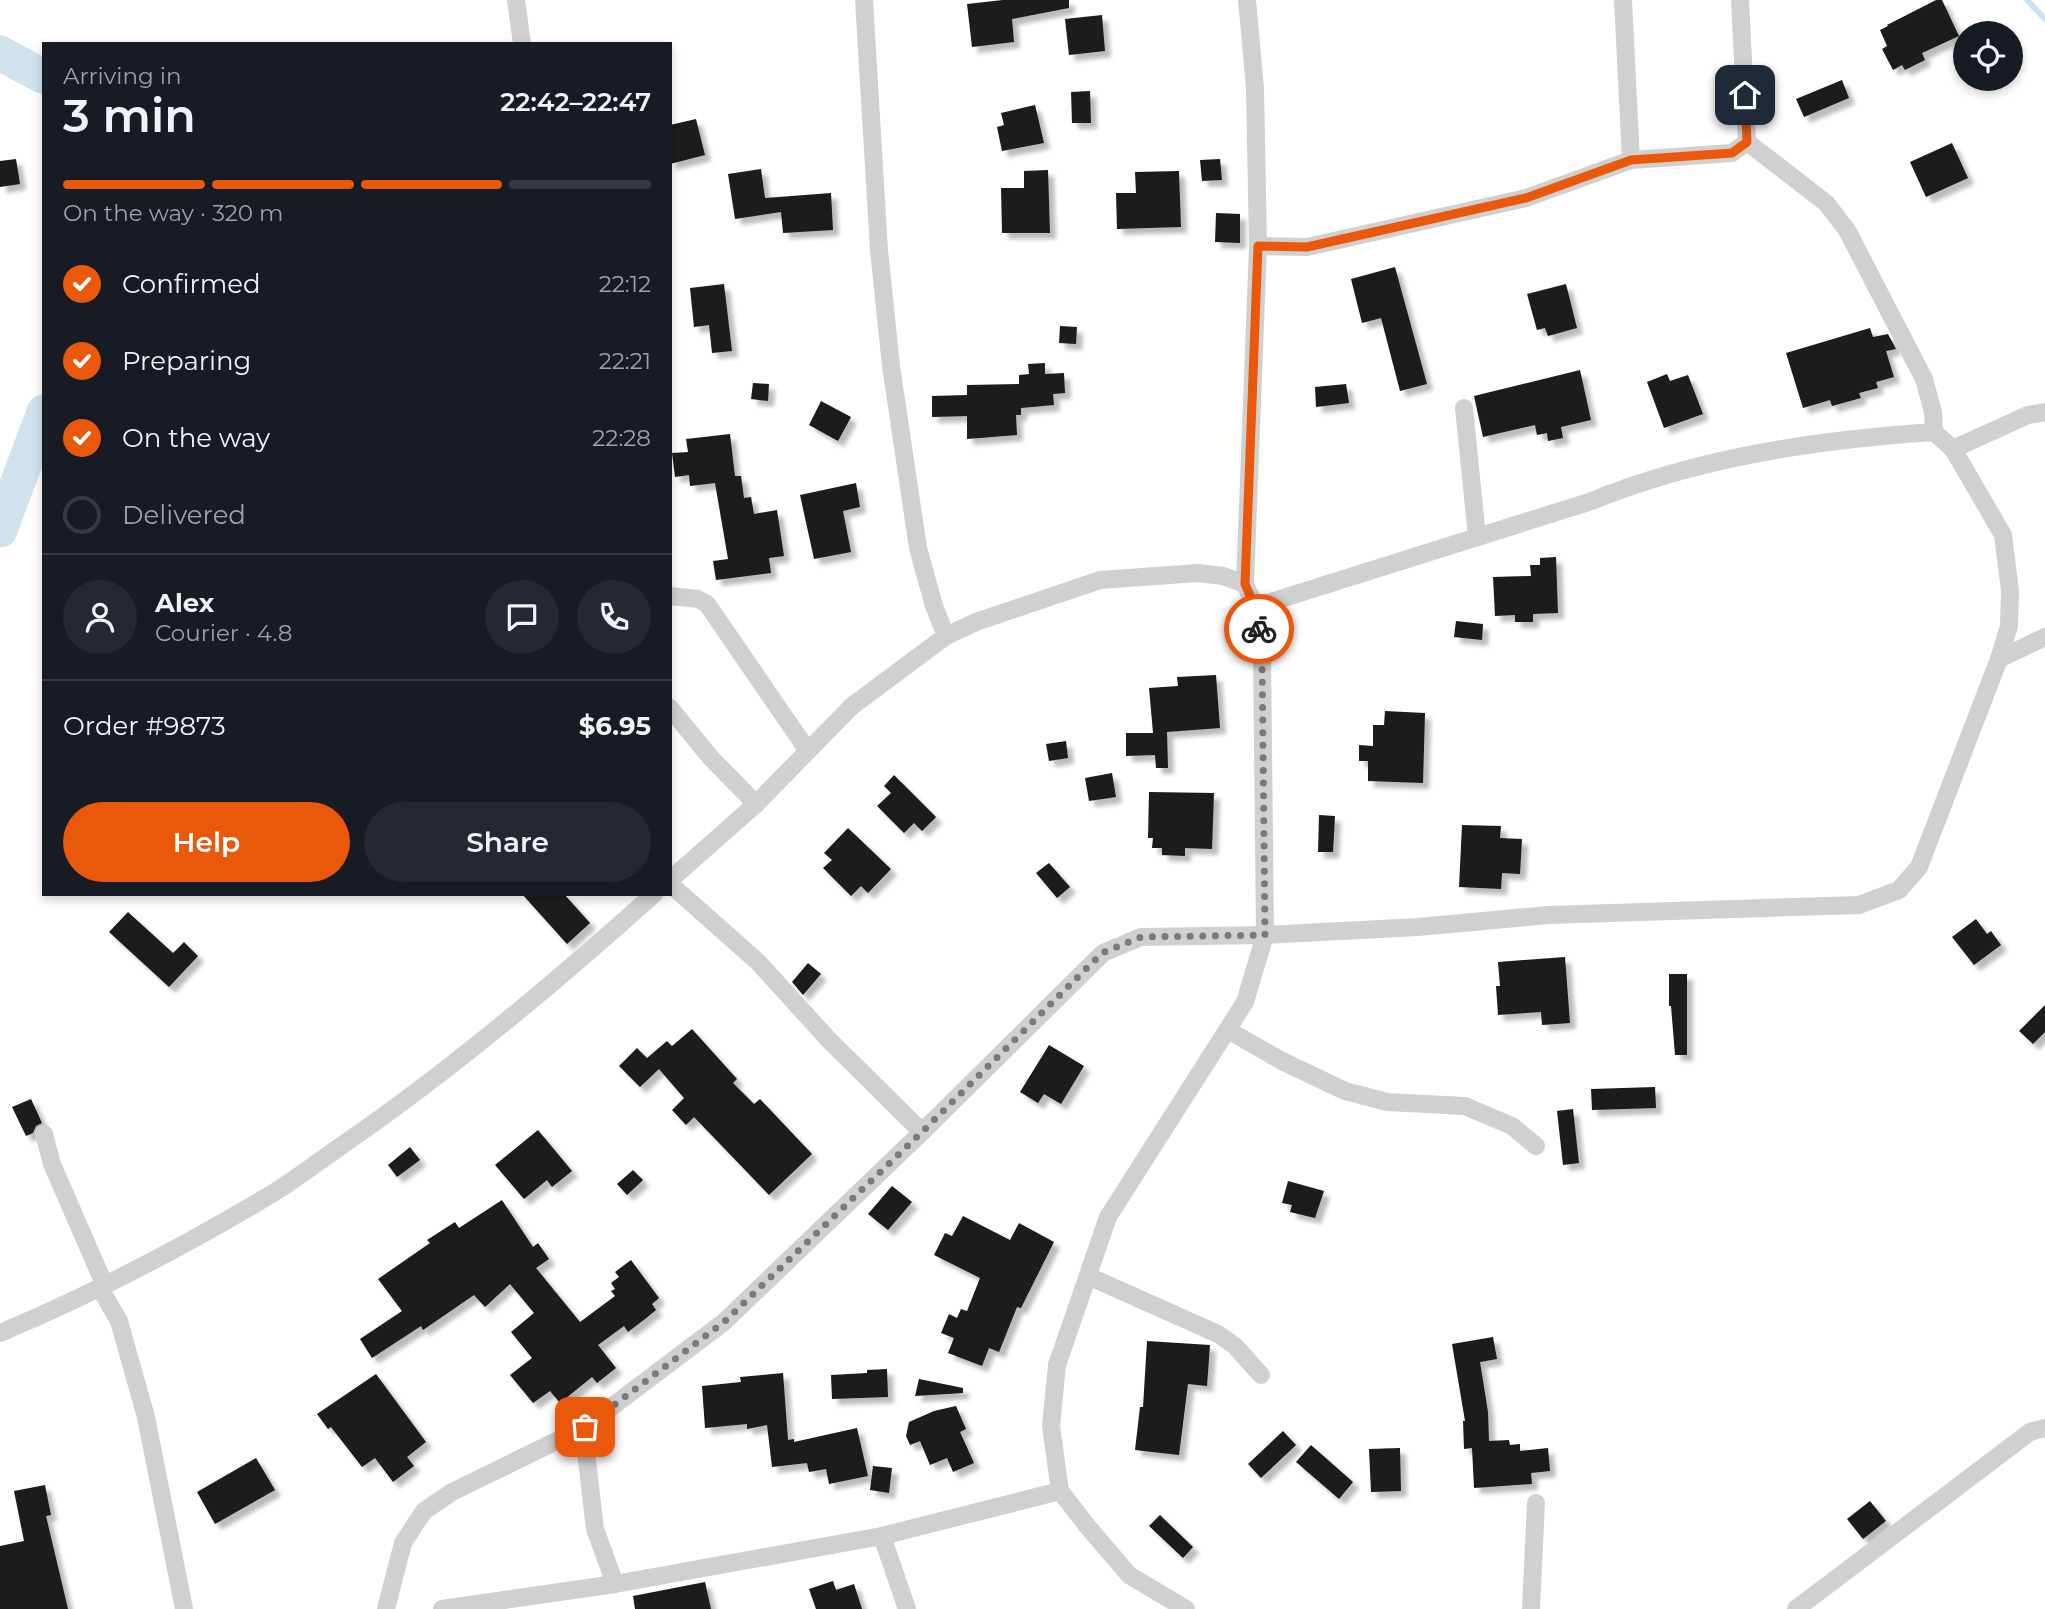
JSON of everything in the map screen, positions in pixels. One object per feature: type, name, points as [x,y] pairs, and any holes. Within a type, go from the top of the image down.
[{"type":"street","points":[[516,0],[522,42]]},
{"type":"street","points":[[864,0],[878,250],[891,366],[918,548],[934,606],[946,636]]},
{"type":"street","points":[[1186,1609],[1129,1575],[1060,1491],[1051,1426],[1057,1365],[1108,1217],[1245,1002],[1265,935],[1262,651],[1255,607],[1245,584],[1258,246],[1255,88],[1247,0]]},
{"type":"street","points":[[1623,0],[1631,160]]},
{"type":"street","points":[[1740,0],[1747,142],[1826,203],[1847,230],[1924,379],[1933,412],[1934,432]]},
{"type":"street","points":[[1258,246],[1307,247],[1526,198],[1631,160],[1732,153],[1747,142]]},
{"type":"street","points":[[1464,408],[1477,537]]},
{"type":"street","points":[[1954,449],[2028,415],[2045,412]]},
{"type":"street","points":[[386,1609],[403,1543],[424,1511],[452,1492],[585,1427],[724,1322],[922,1132],[1102,953],[1141,937],[1265,935],[1418,927],[1549,915],[1859,905],[1899,890],[1919,867],[1999,659],[2009,626],[2010,591],[2003,535],[1954,449],[1934,432],[1859,437],[1735,456],[1630,485],[1589,502],[1255,607]]},
{"type":"street","points":[[672,880],[756,804],[852,706],[946,636],[976,622],[1100,580],[1199,573],[1223,576],[1245,584]]},
{"type":"street","points":[[672,596],[698,599],[707,604],[808,751]]},
{"type":"street","points":[[1999,659],[2045,637]]},
{"type":"street","points":[[672,710],[711,758],[756,804]]},
{"type":"street","points":[[672,884],[758,962],[829,1040],[922,1132]]},
{"type":"street","points":[[0,1333],[102,1287],[271,1195],[412,1097],[488,1038],[652,896]]},
{"type":"street","points":[[1228,1030],[1282,1061],[1345,1091],[1387,1102],[1465,1106],[1512,1126],[1536,1146]]},
{"type":"street","points":[[44,1135],[52,1164],[102,1287],[119,1321],[146,1417],[184,1609]]},
{"type":"street","points":[[1088,1276],[1218,1334],[1235,1346],[1261,1375]]},
{"type":"street","points":[[585,1427],[595,1529],[615,1584]]},
{"type":"street","points":[[1796,1609],[2030,1432],[2045,1428]]},
{"type":"street","points":[[442,1609],[615,1584],[882,1536],[1060,1491]]},
{"type":"street","points":[[1531,1609],[1536,1503]]},
{"type":"street","points":[[882,1536],[907,1609]]},
{"type":"building","points":[[1003,0],[1069,0],[1069,8],[1012,19],[1014,42],[972,47],[967,4]]},
{"type":"building","points":[[1936,0],[1942,0],[1953,23],[1953,39],[1922,53],[1925,60],[1905,70],[1902,65],[1893,70],[1882,49],[1887,46],[1880,30]]},
{"type":"building","points":[[1102,15],[1105,51],[1069,55],[1065,19]]},
{"type":"building","points":[[1842,80],[1849,98],[1804,117],[1796,99]]},
{"type":"building","points":[[1090,91],[1091,123],[1072,123],[1071,92]]},
{"type":"building","points":[[1035,105],[1044,143],[1002,151],[997,127],[1004,125],[1001,113]]},
{"type":"building","points":[[696,119],[705,155],[672,163],[672,125]]},
{"type":"building","points":[[1952,143],[1968,178],[1926,197],[1910,162]]},
{"type":"building","points":[[16,159],[20,184],[0,187],[0,161]]},
{"type":"building","points":[[1220,159],[1222,180],[1202,181],[1200,160]]},
{"type":"building","points":[[761,169],[765,198],[831,193],[833,230],[783,233],[781,212],[735,219],[728,174]]},
{"type":"building","points":[[1048,170],[1050,233],[1002,233],[1001,188],[1024,188],[1024,171]]},
{"type":"building","points":[[1179,171],[1181,227],[1117,229],[1116,193],[1136,193],[1135,172]]},
{"type":"building","points":[[1216,213],[1240,214],[1240,243],[1215,242]]},
{"type":"building","points":[[1395,267],[1427,384],[1400,391],[1381,318],[1362,323],[1351,279]]},
{"type":"building","points":[[724,284],[732,351],[712,353],[709,325],[694,327],[690,288]]},
{"type":"building","points":[[1566,284],[1577,328],[1548,336],[1545,328],[1537,330],[1527,294]]},
{"type":"building","points":[[1060,326],[1077,327],[1076,344],[1059,343]]},
{"type":"building","points":[[1870,328],[1873,337],[1888,334],[1896,349],[1886,351],[1894,377],[1876,382],[1878,388],[1859,393],[1861,398],[1832,406],[1830,400],[1803,408],[1786,353]]},
{"type":"building","points":[[1045,363],[1045,374],[1064,373],[1065,393],[1053,394],[1054,405],[1021,408],[1021,415],[1016,415],[1017,435],[967,439],[967,416],[932,417],[932,396],[967,395],[967,385],[1019,384],[1019,375],[1029,374],[1028,364]]},
{"type":"building","points":[[1580,370],[1591,420],[1561,427],[1563,438],[1548,441],[1547,433],[1537,435],[1535,425],[1483,437],[1474,396]]},
{"type":"building","points":[[1667,374],[1670,381],[1688,375],[1703,414],[1664,428],[1647,382]]},
{"type":"building","points":[[753,383],[769,384],[768,401],[751,399]]},
{"type":"building","points":[[1346,384],[1349,403],[1316,407],[1315,387]]},
{"type":"building","points":[[821,401],[851,417],[838,441],[809,425]]},
{"type":"building","points":[[730,434],[735,476],[741,476],[744,498],[751,497],[754,514],[777,510],[784,556],[769,558],[771,573],[716,580],[713,561],[728,559],[715,483],[690,486],[689,475],[675,477],[672,453],[688,452],[686,439]]},
{"type":"building","points":[[856,483],[860,507],[843,511],[851,552],[814,559],[800,495]]},
{"type":"building","points":[[1556,557],[1558,613],[1533,614],[1533,622],[1515,622],[1515,615],[1495,616],[1493,577],[1531,576],[1530,565],[1540,565],[1540,558]]},
{"type":"building","points":[[1456,621],[1483,624],[1482,640],[1454,637]]},
{"type":"building","points":[[1216,675],[1220,728],[1167,732],[1168,768],[1156,768],[1155,755],[1126,756],[1126,733],[1153,733],[1149,688],[1178,686],[1177,677]]},
{"type":"building","points":[[1385,711],[1425,713],[1423,783],[1368,781],[1368,761],[1359,761],[1359,745],[1373,746],[1373,725],[1384,725]]},
{"type":"building","points":[[1066,741],[1068,758],[1049,761],[1046,744]]},
{"type":"building","points":[[1112,773],[1116,797],[1089,801],[1085,778]]},
{"type":"building","points":[[894,775],[936,817],[922,831],[914,823],[904,833],[877,806],[891,793],[884,786]]},
{"type":"building","points":[[1149,792],[1214,793],[1212,849],[1185,848],[1185,856],[1162,855],[1162,848],[1152,848],[1153,838],[1148,838]]},
{"type":"building","points":[[1319,815],[1335,816],[1333,852],[1318,852]]},
{"type":"building","points":[[1462,825],[1501,826],[1500,838],[1522,839],[1520,874],[1502,873],[1501,889],[1459,887]]},
{"type":"building","points":[[848,828],[891,869],[868,893],[861,886],[851,896],[823,868],[832,860],[824,853]]},
{"type":"building","points":[[1049,863],[1070,887],[1057,898],[1036,873]]},
{"type":"building","points":[[524,896],[566,896],[590,923],[567,944]]},
{"type":"building","points":[[128,912],[173,953],[184,942],[198,956],[169,987],[109,932]]},
{"type":"building","points":[[1976,919],[1987,934],[1991,931],[2001,945],[1974,965],[1952,937]]},
{"type":"building","points":[[1565,957],[1570,1023],[1542,1025],[1541,1012],[1498,1015],[1498,962]]},
{"type":"building","points":[[808,963],[821,974],[803,995],[792,982]]},
{"type":"building","points":[[1669,974],[1687,974],[1687,1055],[1675,1055],[1669,1006]]},
{"type":"building","points":[[2045,1005],[2045,1032],[2033,1044],[2019,1031]]},
{"type":"building","points":[[692,1029],[737,1079],[733,1083],[754,1104],[760,1099],[812,1154],[769,1195],[694,1117],[686,1125],[672,1110],[684,1098],[659,1069],[640,1087],[619,1066],[637,1048],[647,1058],[667,1041],[672,1046]]},
{"type":"building","points":[[1049,1045],[1084,1066],[1061,1104],[1044,1094],[1038,1103],[1020,1092]]},
{"type":"building","points":[[1655,1087],[1656,1108],[1592,1110],[1591,1089]]},
{"type":"building","points":[[31,1099],[42,1123],[26,1136],[12,1107]]},
{"type":"building","points":[[1573,1109],[1579,1163],[1563,1165],[1557,1111]]},
{"type":"building","points":[[538,1130],[572,1171],[552,1187],[547,1180],[524,1199],[495,1165]]},
{"type":"building","points":[[410,1147],[420,1160],[397,1177],[388,1165]]},
{"type":"building","points":[[633,1170],[643,1180],[627,1195],[617,1184]]},
{"type":"building","points":[[1288,1181],[1324,1191],[1315,1218],[1290,1212],[1292,1205],[1282,1203]]},
{"type":"building","points":[[892,1186],[912,1202],[888,1230],[868,1214]]},
{"type":"building","points":[[502,1200],[533,1247],[538,1243],[549,1259],[536,1268],[580,1322],[615,1296],[611,1291],[615,1289],[611,1283],[619,1277],[615,1272],[631,1260],[659,1298],[652,1304],[656,1310],[645,1319],[628,1332],[624,1326],[598,1345],[616,1368],[597,1383],[592,1377],[560,1403],[550,1391],[533,1403],[510,1375],[532,1358],[511,1332],[534,1313],[510,1284],[485,1307],[474,1295],[423,1330],[421,1326],[372,1358],[360,1339],[402,1311],[378,1279],[430,1243],[427,1240],[455,1222],[459,1228]]},
{"type":"building","points":[[963,1216],[1010,1240],[1019,1223],[1054,1242],[1021,1308],[1017,1307],[999,1352],[989,1348],[982,1366],[948,1353],[954,1338],[941,1333],[949,1314],[957,1318],[961,1309],[967,1311],[980,1278],[934,1255],[945,1233],[952,1236]]},
{"type":"building","points":[[1493,1337],[1497,1359],[1480,1362],[1488,1412],[1489,1441],[1509,1440],[1510,1445],[1520,1444],[1520,1451],[1548,1448],[1550,1471],[1531,1473],[1532,1484],[1474,1488],[1472,1448],[1464,1449],[1465,1421],[1452,1344]]},
{"type":"building","points":[[1147,1341],[1210,1345],[1207,1386],[1188,1384],[1179,1455],[1135,1450],[1140,1407],[1143,1407]]},
{"type":"building","points":[[887,1369],[888,1397],[832,1399],[831,1375]]},
{"type":"building","points":[[783,1373],[788,1440],[794,1439],[794,1442],[857,1428],[868,1476],[829,1484],[826,1469],[809,1472],[807,1463],[772,1467],[767,1425],[747,1429],[747,1424],[705,1428],[702,1386],[741,1382],[740,1377]]},
{"type":"building","points":[[376,1374],[426,1442],[407,1457],[414,1466],[393,1482],[375,1458],[362,1467],[331,1427],[328,1429],[317,1414]]},
{"type":"building","points":[[919,1379],[963,1388],[963,1393],[915,1396]]},
{"type":"building","points":[[956,1406],[966,1429],[960,1432],[974,1463],[953,1472],[947,1458],[930,1465],[920,1441],[910,1445],[906,1436],[909,1422],[934,1411]]},
{"type":"building","points":[[1283,1431],[1296,1445],[1261,1478],[1248,1464]]},
{"type":"building","points":[[1311,1445],[1353,1482],[1339,1499],[1296,1462]]},
{"type":"building","points":[[1400,1448],[1401,1491],[1371,1492],[1369,1449]]},
{"type":"building","points":[[256,1458],[275,1490],[215,1524],[197,1492]]},
{"type":"building","points":[[873,1466],[892,1468],[889,1493],[870,1490]]},
{"type":"building","points":[[45,1485],[51,1515],[46,1516],[68,1609],[0,1609],[0,1546],[24,1541],[14,1491]]},
{"type":"building","points":[[1870,1501],[1886,1521],[1863,1539],[1847,1519]]},
{"type":"building","points":[[1160,1515],[1193,1547],[1183,1558],[1149,1526]]},
{"type":"building","points":[[833,1581],[836,1590],[854,1584],[862,1609],[816,1609],[809,1589]]},
{"type":"building","points":[[705,1582],[711,1609],[635,1609],[633,1596]]},
{"type":"waterway","points":[[2027,0],[2045,19]]},
{"type":"waterway","points":[[0,53],[42,76]]},
{"type":"waterway","points":[[0,530],[42,417]]},
{"type":"way so far","points":[[585,1427],[724,1322],[922,1132],[1102,953],[1141,937],[1265,935],[1262,651],[1259,629]]},
{"type":"route","points":[[1259,629],[1251,594],[1245,584],[1258,246],[1307,247],[1526,198],[1631,160],[1732,153],[1747,142],[1745,95]]}]
